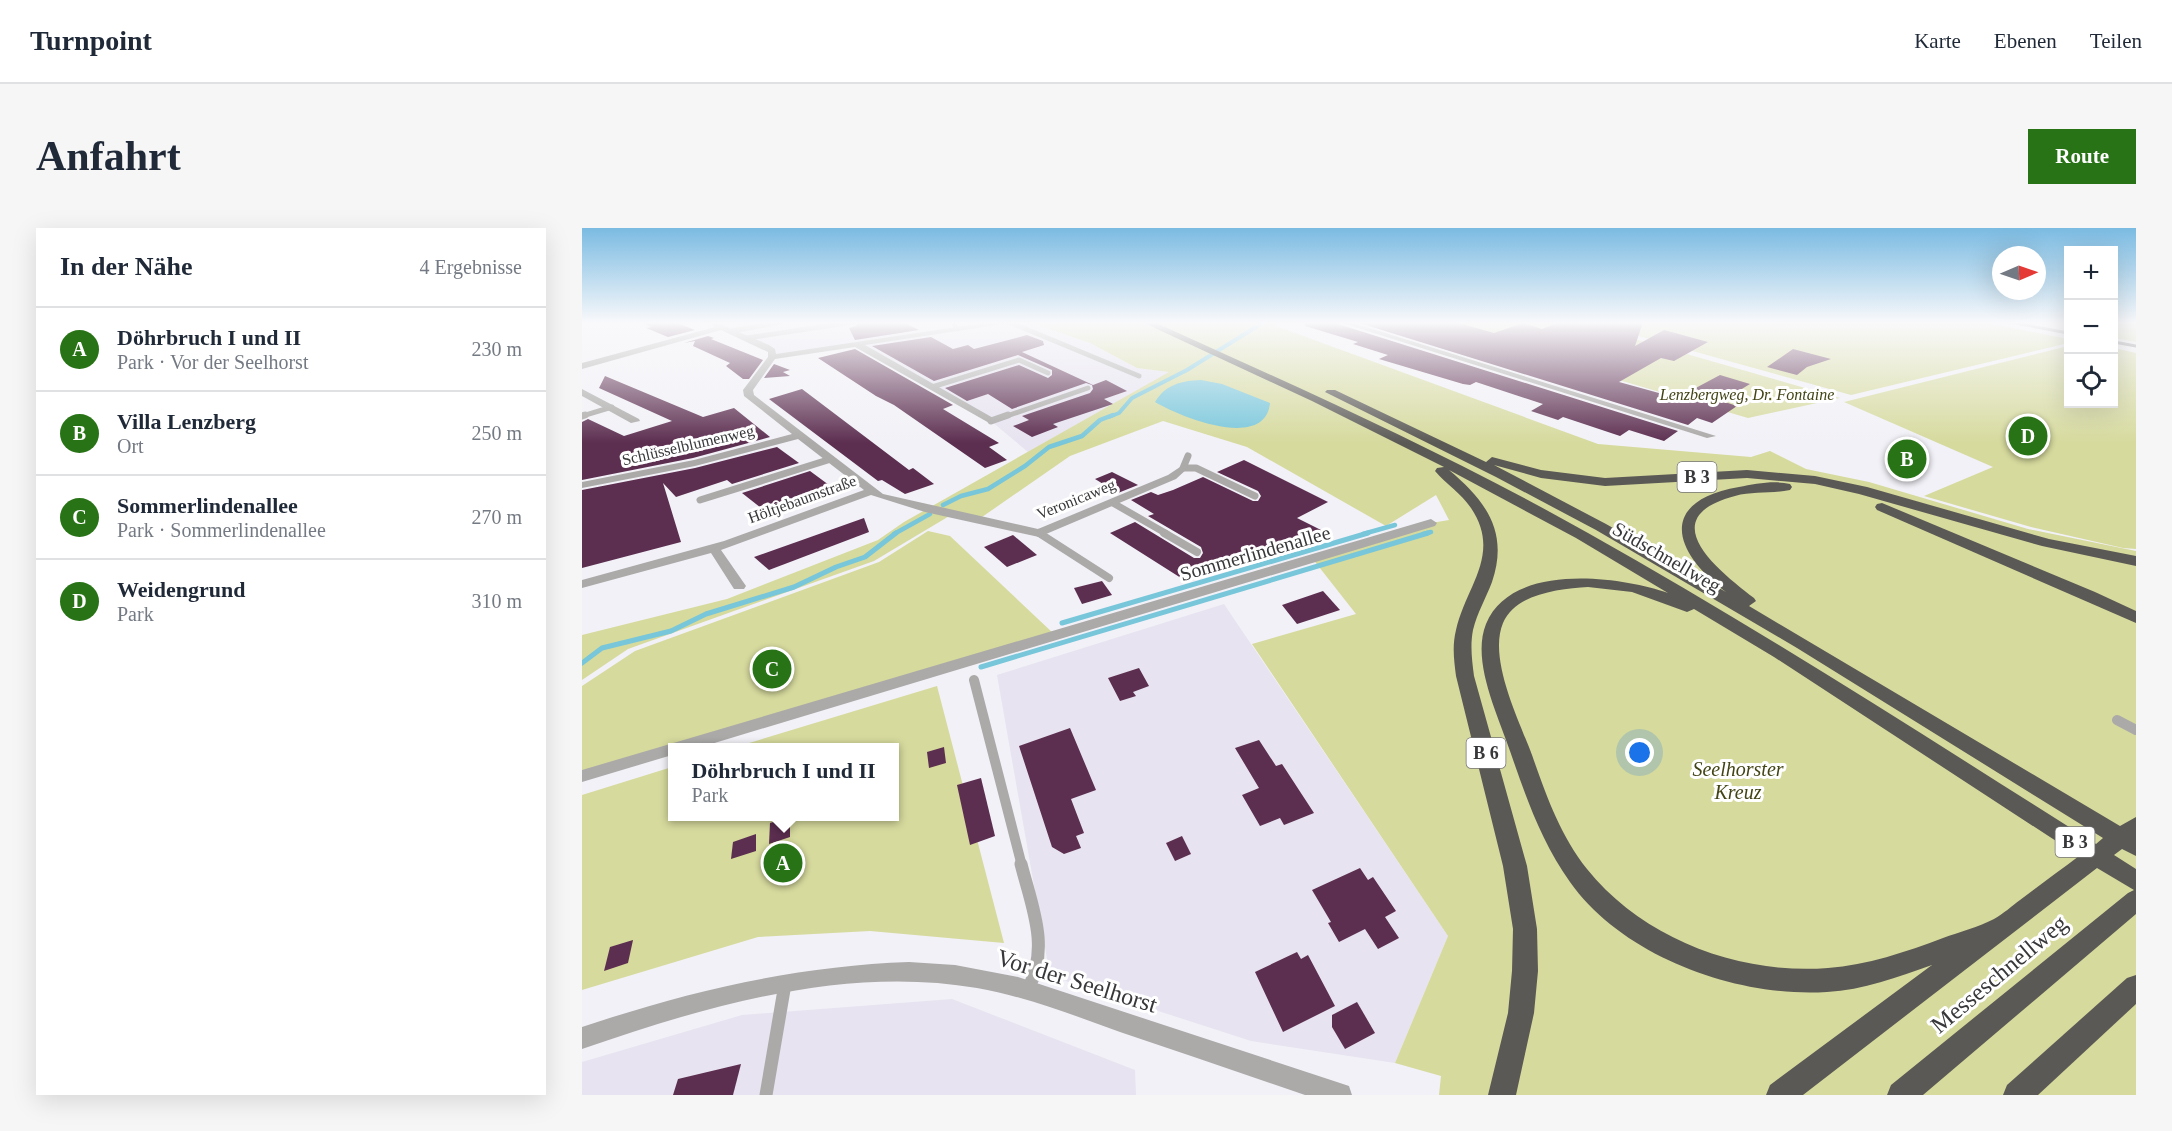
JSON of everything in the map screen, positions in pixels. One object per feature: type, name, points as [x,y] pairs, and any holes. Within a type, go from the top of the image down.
[{"type":"highway","name":"Südschnellweg","points":[[1238,362],[1412,439],[1599,526],[1805,645],[2136,847]]},
{"type":"highway","name":"Südschnellweg","points":[[1263,362],[1412,439],[1581,535],[1780,653],[2136,881]]},
{"type":"highway","name":"B 3","points":[[1412,439],[1562,478],[1627,482],[1747,474],[1815,480],[1862,490],[2047,543],[2136,561]]},
{"type":"highway","name":"B 6","points":[[1412,439],[1466,489],[1476,502],[1484,516],[1491,548],[1484,582],[1462,639],[1465,676],[1514,860],[1525,929],[1525,969],[1521,1012],[1513,1057],[1502,1095]]},
{"type":"highway","points":[[1805,645],[1716,576],[1695,552],[1688,530],[1695,512],[1703,504],[1726,493],[1758,487],[1807,488],[1858,499],[1909,518],[2136,618]]},
{"type":"highway","points":[[1780,653],[1689,608],[1650,592],[1621,585],[1600,583],[1560,585],[1522,596],[1507,607],[1496,621],[1490,637],[1497,682],[1543,816],[1558,847],[1583,882],[1613,912],[1652,939],[1676,951],[1736,973],[1784,981],[1826,981],[1867,974],[1913,960],[1999,928]]},
{"type":"highway","points":[[1780,1095],[2136,826]]},
{"type":"highway","name":"Messeschnellweg","points":[[1901,1095],[2136,900]]},
{"type":"highway","points":[[2017,1095],[2136,987]]},
{"type":"street","name":"Höltjebaumstraße","points":[[768,362],[748,390],[749,396],[872,491]]},
{"type":"street","points":[[889,362],[991,421]]},
{"type":"street","points":[[1473,362],[1711,436]]},
{"type":"street","points":[[582,392],[635,421]]},
{"type":"street","name":"Schlüsselblumenweg","points":[[582,485],[695,463],[800,435]]},
{"type":"street","name":"Veronicaweg","points":[[872,491],[879,496],[925,508],[1039,534],[1172,477],[1183,468]]},
{"type":"street","name":"Höltjebaumstraße","points":[[582,584],[714,548],[872,491]]},
{"type":"street","name":"Sommerlindenallee","points":[[691,743],[1431,523]]},
{"type":"street","points":[[714,548],[739,586]]},
{"type":"street","name":"Sommerlindenallee","points":[[582,776],[668,750]]},
{"type":"street","name":"Vor der Seelhorst","points":[[582,1038],[700,1002],[785,984],[873,973],[955,975],[1028,989],[1340,1095]]},
{"type":"lane","points":[[932,387],[1011,362]]},
{"type":"lane","points":[[1024,362],[1048,373]]},
{"type":"lane","points":[[1107,362],[1140,376]]},
{"type":"lane","points":[[991,421],[1088,388]]},
{"type":"lane","points":[[582,416],[612,407]]},
{"type":"lane","points":[[1188,456],[1183,468],[1196,468],[1255,496]]},
{"type":"lane","points":[[700,500],[831,459]]},
{"type":"lane","points":[[1113,503],[1197,552]]},
{"type":"lane","points":[[1039,534],[1109,578]]},
{"type":"lane","points":[[974,680],[1039,933],[1041,957],[1037,972],[1028,989]]},
{"type":"lane","points":[[2117,720],[2136,730]]},
{"type":"lane","points":[[766,1095],[785,984]]},
{"type":"shaded area","points":[[888,362],[1127,362],[1137,368],[1170,372],[1028,452],[991,421]]},
{"type":"shaded area","points":[[1224,604],[1448,936],[1395,1063],[1251,1041],[1050,976],[997,675]]},
{"type":"shaded area","points":[[952,999],[1135,1070],[1136,1095],[582,1095],[582,1062],[742,1015]]},
{"type":"green space","name":"Seelhorster Kreuz","points":[[1127,362],[1375,362],[1598,444],[1751,457],[1770,451],[1806,469],[1869,482],[2028,529],[2136,551],[2136,1095],[1439,1095],[1441,1076],[1395,1063],[1448,936],[1252,644],[1356,614],[1312,558],[1431,523],[1449,520],[1436,495],[1386,526],[1247,447],[1163,421],[1070,456],[982,517],[956,512],[874,561],[628,649],[582,680],[582,635],[727,599],[878,540],[904,522],[1169,372],[1137,368]]},
{"type":"green space","name":"Lenzbergweg, Dr. Fontaine","points":[[1559,362],[1716,362],[1840,398],[1748,418]]},
{"type":"green space","points":[[1734,362],[1987,362],[1851,395]]},
{"type":"green space","points":[[2002,362],[2064,362],[2064,408],[2118,408],[2118,362],[2136,362],[2136,549],[2031,527],[1924,496],[1993,467],[1844,402]]},
{"type":"green space","points":[[928,531],[950,536],[1054,634],[692,743],[668,743],[668,750],[582,776],[582,686],[635,651],[879,562]]},
{"type":"green space","points":[[937,686],[1004,943],[870,931],[758,937],[582,990],[582,795],[668,768],[668,821],[899,821],[899,743],[749,743]]},
{"type":"water","points":[[1201,380],[1222,384],[1270,403],[1265,418],[1253,425],[1237,428],[1219,426],[1182,415],[1155,402],[1169,387],[1187,381]]},
{"type":"building","points":[[761,362],[749,379],[743,379],[726,366],[730,363]]},
{"type":"building","points":[[825,362],[879,362],[953,405],[943,409],[999,443],[989,447],[1007,460],[985,468],[894,405]]},
{"type":"building","points":[[901,362],[994,362],[934,381]]},
{"type":"building","points":[[1035,362],[1045,362],[1093,385],[1106,380],[1127,391],[1104,399],[1113,404],[1053,424],[1058,427],[1032,437],[1013,426],[1029,420],[1022,416],[1090,393],[1093,389],[1092,385],[1086,383],[1012,409],[988,394],[967,401],[945,388],[1019,365],[1048,378],[1052,375],[1052,370]]},
{"type":"building","points":[[1391,362],[1460,362],[1678,431],[1664,441],[1629,430],[1620,436],[1563,417],[1558,420],[1531,411],[1543,404],[1476,382],[1470,385]]},
{"type":"building","points":[[1486,362],[1653,362],[1619,382],[1677,398],[1720,375],[1750,384],[1722,401],[1737,406],[1712,423],[1697,418],[1688,425]]},
{"type":"building","points":[[1774,362],[1821,362],[1807,367],[1797,375],[1767,367]]},
{"type":"building","points":[[774,364],[790,370],[783,372],[790,376],[764,378]]},
{"type":"building","points":[[605,376],[703,417],[734,408],[770,437],[693,458],[582,480],[582,422],[588,419],[624,436],[672,421],[599,388]]},
{"type":"building","points":[[802,389],[909,470],[913,468],[934,484],[905,494],[882,480],[878,481],[769,399]]},
{"type":"building","points":[[777,447],[799,463],[732,484],[727,480],[676,497],[663,483],[681,542],[582,568],[582,490],[695,468]]},
{"type":"building","points":[[1244,460],[1328,502],[1297,518],[1327,533],[1309,543],[1300,538],[1281,548],[1275,545],[1218,572],[1206,565],[1181,578],[1110,533],[1135,522],[1194,558],[1200,558],[1203,553],[1201,547],[1148,516],[1154,514],[1131,500],[1151,492],[1158,495],[1203,477],[1253,501],[1258,501],[1261,496],[1258,491],[1217,472]]},
{"type":"building","points":[[810,471],[833,488],[786,505],[789,508],[770,515],[742,493]]},
{"type":"building","points":[[1112,472],[1138,485],[1118,493],[1095,479]]},
{"type":"building","points":[[864,518],[869,532],[769,570],[754,557]]},
{"type":"building","points":[[1013,535],[1037,555],[1007,567],[984,547]]},
{"type":"building","points":[[1102,581],[1112,595],[1082,604],[1074,588]]},
{"type":"building","points":[[1323,591],[1340,610],[1297,624],[1282,605]]},
{"type":"building","points":[[1139,668],[1149,686],[1133,692],[1136,696],[1120,701],[1108,678]]},
{"type":"building","points":[[1070,728],[1096,790],[1071,799],[1084,833],[1076,836],[1081,848],[1064,854],[1052,847],[1019,746]]},
{"type":"building","points":[[1259,740],[1276,766],[1282,764],[1314,813],[1284,825],[1280,818],[1260,826],[1242,795],[1259,788],[1235,748]]},
{"type":"building","points":[[944,747],[946,763],[929,768],[927,752]]},
{"type":"building","points":[[981,778],[995,836],[970,845],[957,785]]},
{"type":"building","points":[[790,821],[790,837],[769,844],[770,823]]},
{"type":"building","points":[[756,834],[756,851],[731,859],[733,842]]},
{"type":"building","points":[[1182,836],[1191,854],[1175,861],[1166,843]]},
{"type":"building","points":[[1360,868],[1368,880],[1373,877],[1396,911],[1385,917],[1399,938],[1378,949],[1365,929],[1339,942],[1328,923],[1331,922],[1312,890]]},
{"type":"building","points":[[633,940],[628,963],[604,971],[610,947]]},
{"type":"building","points":[[1297,952],[1301,959],[1308,955],[1335,1006],[1283,1032],[1255,972]]},
{"type":"building","points":[[1357,1002],[1375,1033],[1345,1049],[1332,1027],[1332,1015]]},
{"type":"building","points":[[741,1064],[733,1095],[673,1095],[678,1079]]},
{"type":"waterway","points":[[1109,417],[1119,413],[1132,398],[1199,362]]},
{"type":"waterway","points":[[943,505],[961,496],[988,489],[1025,466],[1049,447],[1082,436],[1100,420],[1113,415]]},
{"type":"waterway","points":[[894,534],[930,514]]},
{"type":"waterway","points":[[1363,534],[1395,525]]},
{"type":"waterway","points":[[1423,534],[1431,532]]},
{"type":"waterway","points":[[582,663],[602,648],[671,631],[706,614],[794,587],[836,567],[865,557],[896,533]]},
{"type":"waterway","points":[[1062,623],[1368,533]]},
{"type":"waterway","points":[[981,667],[1428,533]]},
{"type":"place","name":"Weidengrund","points":[[2028,436]]},
{"type":"place","name":"Villa Lenzberg","points":[[1907,459]]},
{"type":"place","name":"Sommerlindenallee","points":[[772,669]]},
{"type":"place","name":"Döhrbruch I und II","points":[[783,863]]}]
